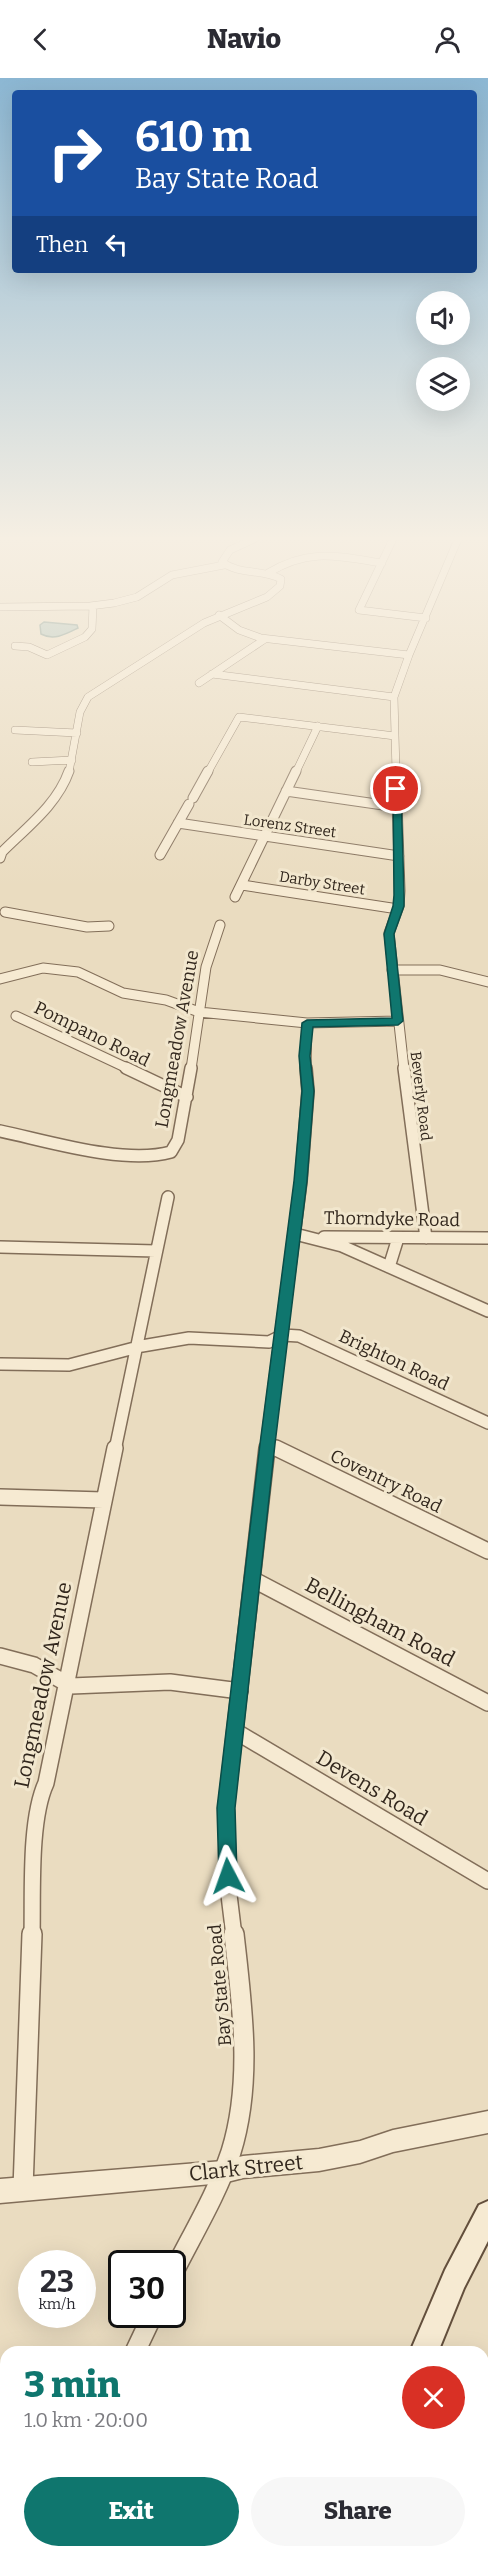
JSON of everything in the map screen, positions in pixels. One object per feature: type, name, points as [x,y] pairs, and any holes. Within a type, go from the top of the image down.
[{"type":"main road","points":[[426,2346],[454,2279],[488,2214]]},
{"type":"street","points":[[0,858],[2,852],[53,801],[68,774],[77,733],[79,711],[88,697],[153,655]]},
{"type":"street","points":[[199,683],[241,655]]},
{"type":"street","name":"Beverly Road","points":[[409,655],[394,697],[399,856],[398,909],[389,934],[426,1238]]},
{"type":"street","points":[[212,674],[394,697]]},
{"type":"street","points":[[160,855],[239,717],[395,736]]},
{"type":"street","points":[[235,897],[318,726]]},
{"type":"street","points":[[15,730],[77,733]]},
{"type":"street","points":[[32,762],[72,760]]},
{"type":"street","points":[[286,791],[397,807]]},
{"type":"street","name":"Lorenz Street","points":[[178,823],[399,856]]},
{"type":"street","name":"Darby Street","points":[[242,885],[398,909]]},
{"type":"street","points":[[2,913],[87,927],[109,926]]},
{"type":"street","name":"Longmeadow Avenue","points":[[0,1131],[105,1152],[157,1157],[171,1152],[178,1140],[187,1097],[206,967],[220,926]]},
{"type":"street","points":[[0,979],[43,968],[78,972],[123,993],[166,999],[199,1012],[307,1023],[398,1021]]},
{"type":"street","points":[[392,970],[440,970],[488,982]]},
{"type":"street","name":"Pompano Road","points":[[16,1016],[187,1097]]},
{"type":"street","name":"Bay State Road","points":[[185,2250],[224,2172],[237,2127],[244,2064],[244,2013],[229,1895],[226,1808],[307,1118],[308,1090],[305,1056],[307,1023]]},
{"type":"street","name":"Longmeadow Avenue","points":[[23,2189],[36,1818],[39,1798],[46,1783],[103,1500],[168,1197]]},
{"type":"street","points":[[295,1234],[342,1246],[488,1311]]},
{"type":"street","name":"Thorndyke Road","points":[[295,1234],[398,1238],[488,1238]]},
{"type":"street","points":[[389,1267],[398,1238]]},
{"type":"street","points":[[0,1248],[156,1251]]},
{"type":"street","points":[[0,1364],[69,1365],[189,1338],[269,1342],[283,1335]]},
{"type":"street","name":"Brighton Road","points":[[283,1335],[299,1336],[488,1423]]},
{"type":"street","name":"Coventry Road","points":[[267,1444],[488,1551]]},
{"type":"street","points":[[0,1497],[103,1500]]},
{"type":"street","name":"Bellingham Road","points":[[252,1579],[488,1703]]},
{"type":"street","points":[[0,1656],[34,1665],[71,1686],[170,1682],[240,1691]]},
{"type":"street","name":"Devens Road","points":[[235,1731],[488,1881]]},
{"type":"street","name":"Clark Street","points":[[0,2191],[224,2172],[243,2167],[319,2160],[360,2152],[393,2141],[488,2122]]},
{"type":"street","points":[[138,2346],[146,2328]]},
{"type":"route","points":[[228,1876],[226,1808],[307,1118],[308,1091],[305,1056],[307,1023],[398,1021],[393,991],[389,934],[399,906],[396,789]]}]
